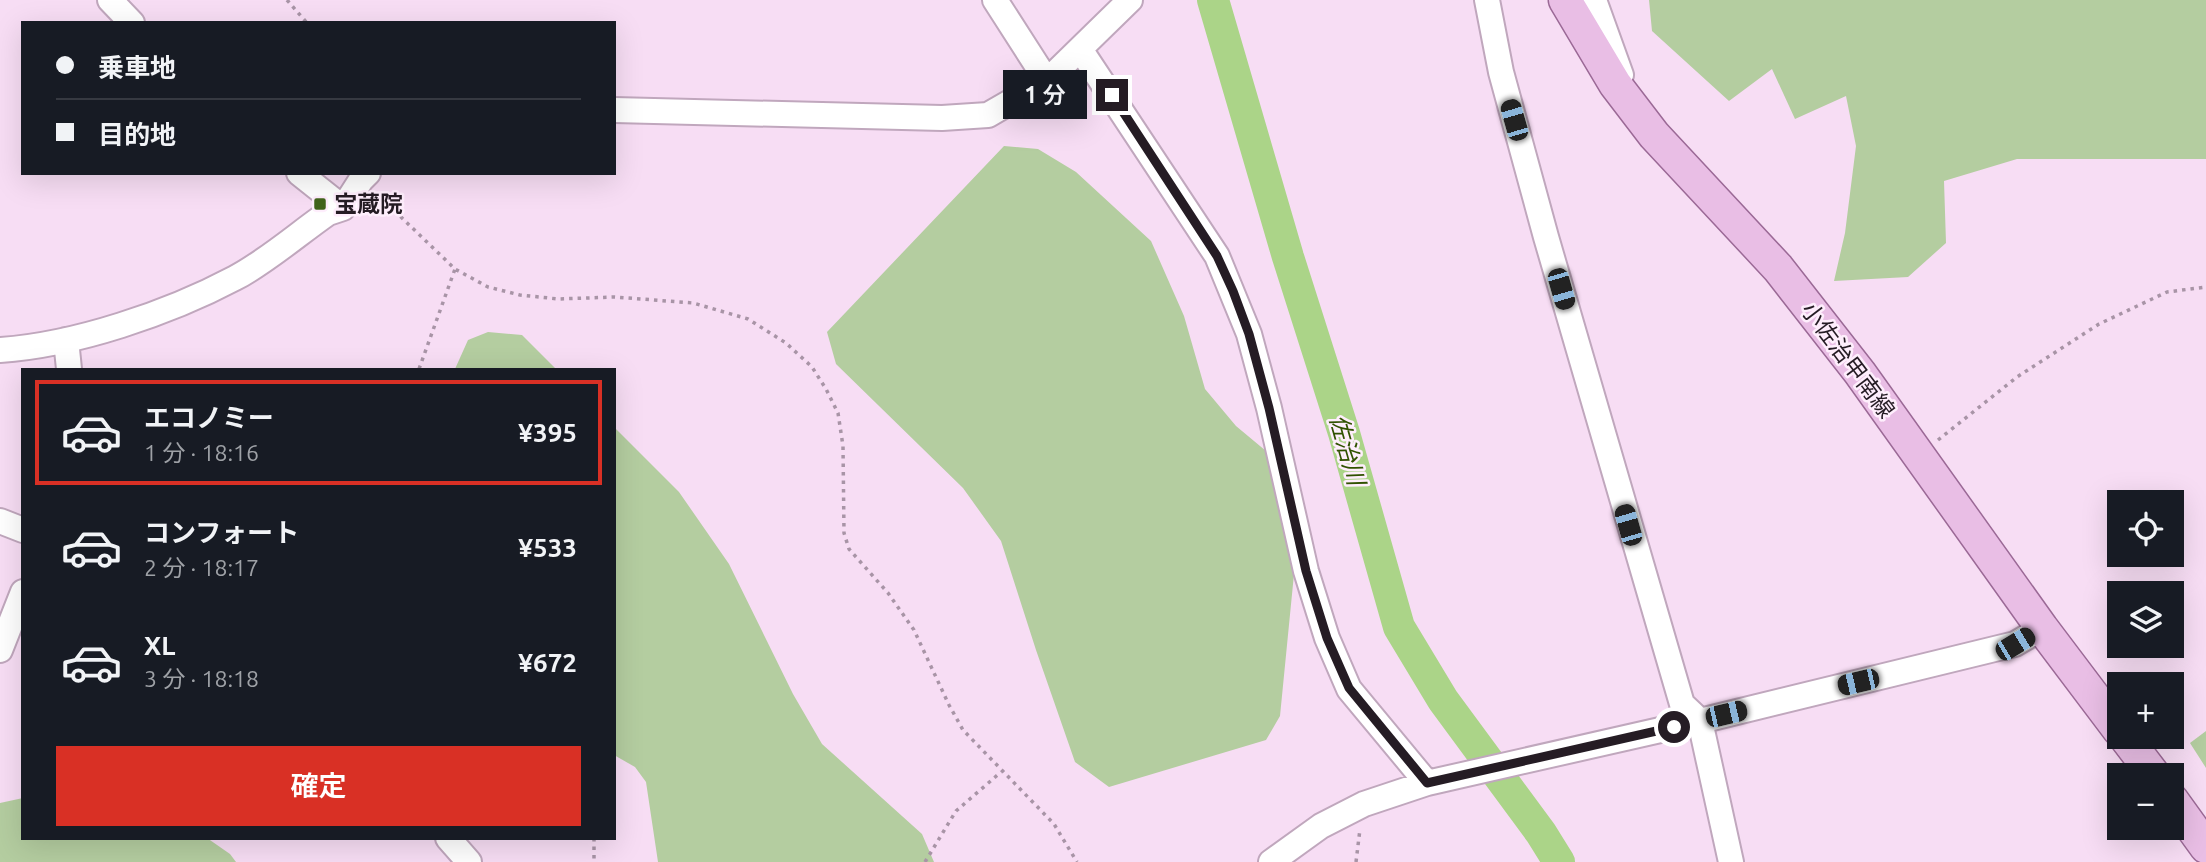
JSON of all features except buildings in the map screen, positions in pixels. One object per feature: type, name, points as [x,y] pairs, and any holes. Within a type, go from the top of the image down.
[{"type":"main road","name":"小佐治甲南線","points":[[1565,0],[1615,84],[1654,135],[1778,268],[1860,373],[2042,628],[2107,714]]},
{"type":"main road","points":[[2133,749],[2145,763]]},
{"type":"main road","points":[[2184,817],[2206,847]]},
{"type":"street","points":[[110,0],[130,21]]},
{"type":"street","points":[[995,0],[1046,81]]},
{"type":"street","points":[[616,110],[942,118],[988,116],[1046,81],[1130,0]]},
{"type":"street","points":[[1487,0],[1501,72],[1628,525],[1682,704],[1700,721],[1731,862]]},
{"type":"street","points":[[1594,0],[1622,78],[1615,84]]},
{"type":"street","points":[[1080,49],[1217,256],[1249,334],[1269,408],[1306,571],[1327,638],[1349,688],[1427,783]]},
{"type":"street","points":[[302,175],[343,208]]},
{"type":"street","points":[[0,350],[66,340],[166,309],[237,277],[328,213],[343,208],[365,176]]},
{"type":"street","points":[[66,340],[69,368]]},
{"type":"street","points":[[0,521],[21,529]]},
{"type":"street","points":[[0,650],[21,597]]},
{"type":"street","points":[[1271,862],[1321,826],[1364,804],[1427,783],[1700,721],[2015,644],[2042,628]]},
{"type":"street","points":[[450,840],[469,862]]},
{"type":"path","points":[[287,0],[305,21]]},
{"type":"path","points":[[365,176],[455,270],[488,286],[520,295],[558,299],[615,297],[693,303],[748,319],[786,343],[812,367],[838,413],[843,446],[844,533],[849,549],[888,593],[915,630],[963,730],[1054,824],[1077,862]]},
{"type":"path","points":[[419,368],[455,270]]},
{"type":"path","points":[[1918,455],[2017,377],[2099,324],[2167,292],[2206,287]]},
{"type":"path","points":[[925,862],[956,811],[1001,772]]},
{"type":"path","points":[[1356,862],[1364,804]]},
{"type":"path","points":[[594,840],[594,862]]},
{"type":"green space","points":[[1649,0],[2206,0],[2206,159],[2017,159],[1944,181],[1946,243],[1908,277],[1834,281],[1845,233],[1856,146],[1846,96],[1795,119],[1772,69],[1729,101],[1652,31]]},
{"type":"green space","points":[[1004,146],[1038,149],[1076,172],[1151,241],[1184,316],[1205,389],[1236,426],[1291,472],[1294,574],[1280,716],[1266,740],[1109,787],[1075,762],[1001,541],[963,488],[836,364],[827,332]]},
{"type":"green space","points":[[488,332],[522,335],[555,368],[455,368],[468,340]]},
{"type":"green space","points":[[616,429],[679,492],[729,564],[793,694],[822,744],[922,834],[934,862],[658,862],[646,782],[635,767],[616,756]]},
{"type":"green space","points":[[2206,731],[2206,768],[2190,743]]},
{"type":"green space","points":[[21,798],[21,840],[210,840],[230,854],[236,862],[0,862],[0,803]]},
{"type":"waterway","name":"佐治川","points":[[1213,0],[1288,257],[1344,433],[1399,627],[1443,700],[1541,833],[1559,862]]},
{"type":"place","name":"宝蔵院","points":[[320,204]]},
{"type":"route","points":[[1112,95],[1217,256],[1233,291],[1249,334],[1269,408],[1306,571],[1327,638],[1349,688],[1427,783],[1674,727]]}]
